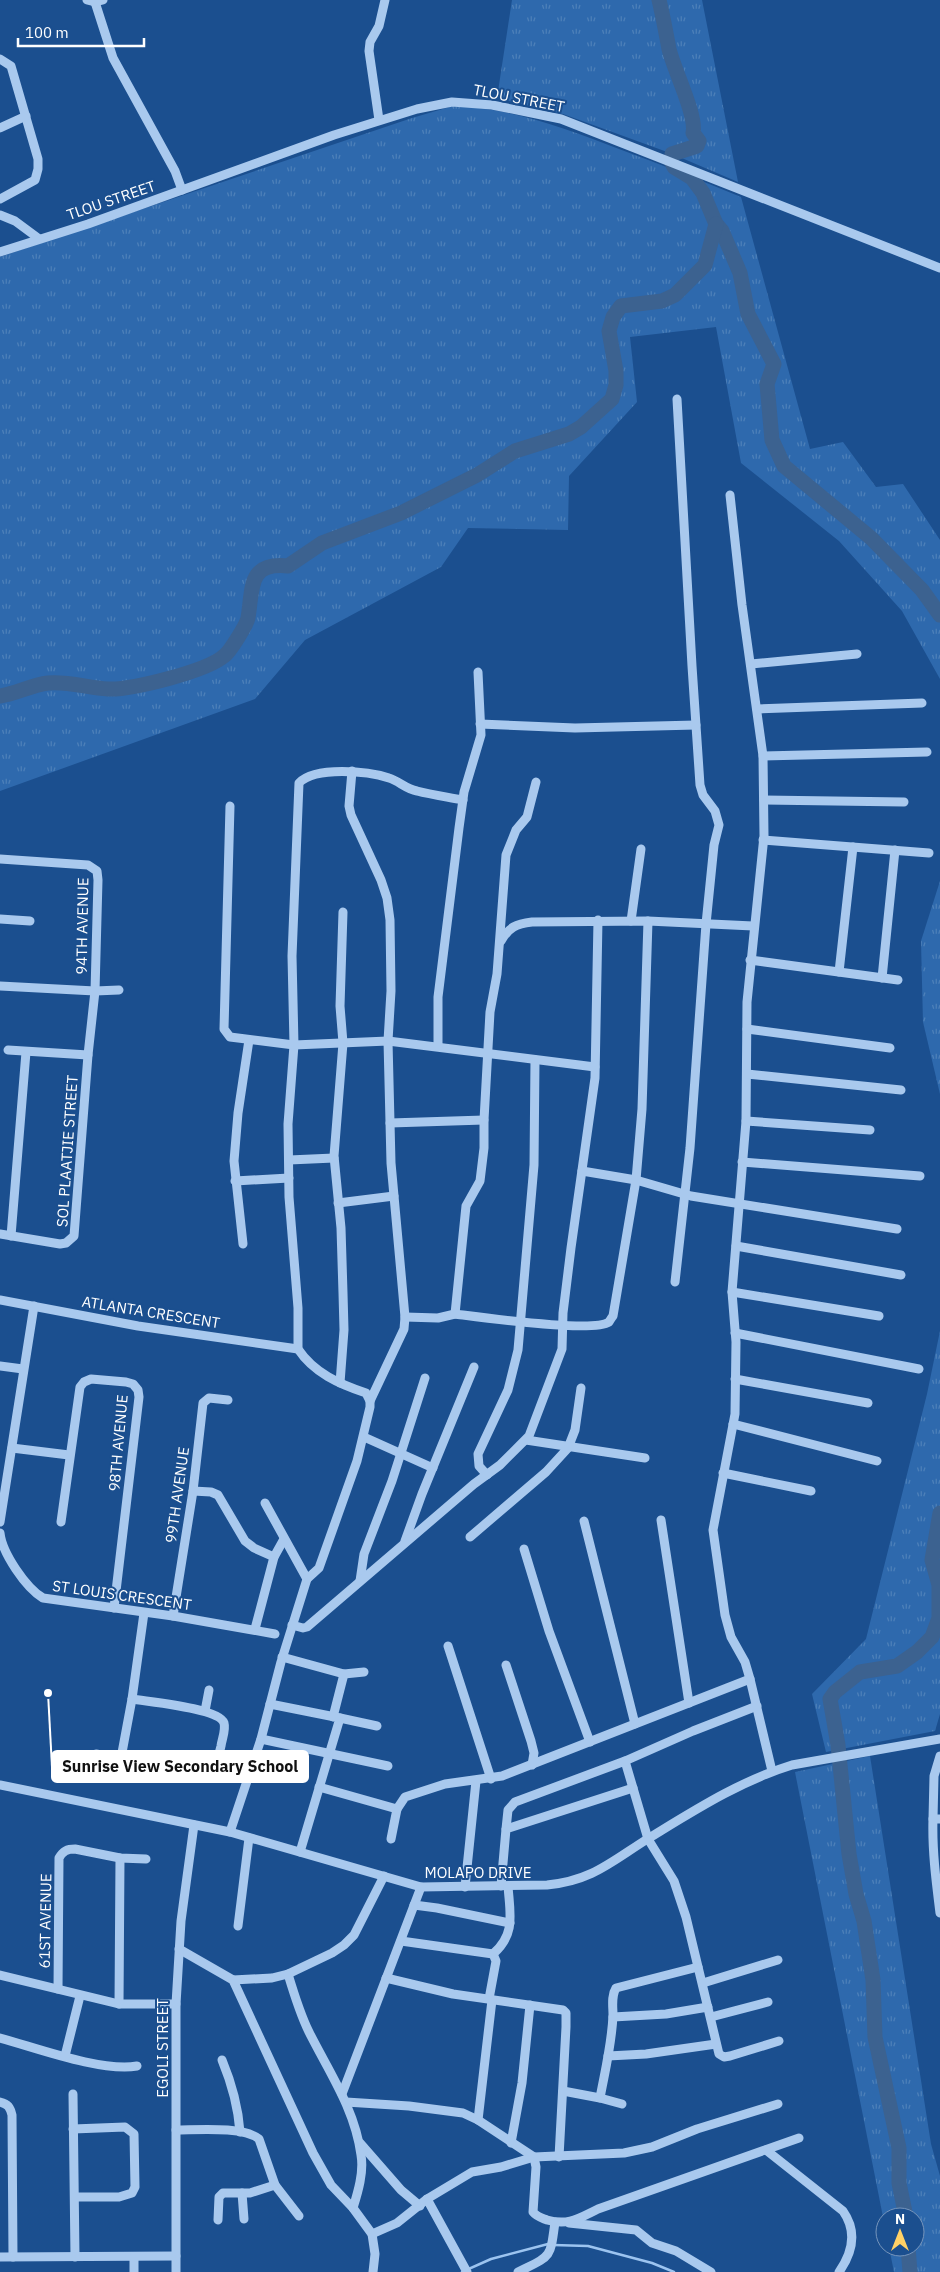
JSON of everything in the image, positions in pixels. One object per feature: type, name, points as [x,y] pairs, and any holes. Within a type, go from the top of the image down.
[{"type":"street","points":[[379,120],[369,51],[370,42],[379,26],[385,0]]},
{"type":"street","points":[[95,1],[113,58],[175,171],[182,190]]},
{"type":"street","points":[[0,60],[11,66],[38,159],[35,180],[0,199]]},
{"type":"street","name":"TLOU STREET","points":[[0,252],[38,238],[88,224],[379,120],[452,102],[492,104],[561,119],[940,268]]},
{"type":"street","points":[[0,128],[26,116]]},
{"type":"street","points":[[0,214],[15,221],[38,238]]},
{"type":"street","points":[[675,1282],[690,1148],[706,924],[714,845],[719,825],[715,811],[703,795],[700,785],[677,399]]},
{"type":"street","points":[[730,494],[763,756],[764,840],[750,960],[746,1121],[732,1292],[735,1333],[733,1424],[713,1530],[727,1622],[731,1637],[745,1662],[772,1771]]},
{"type":"street","points":[[750,664],[857,654]]},
{"type":"street","points":[[438,1046],[438,997],[463,800],[481,734],[478,672]]},
{"type":"street","points":[[757,708],[922,703]]},
{"type":"street","points":[[480,724],[575,728],[696,726]]},
{"type":"street","points":[[763,756],[927,752]]},
{"type":"street","points":[[370,1401],[366,1392],[340,1383],[321,1373],[298,1349],[298,1308],[288,1160],[288,1124],[294,1045],[292,946],[299,783],[305,777],[352,772],[373,773],[392,779],[415,791],[463,800]]},
{"type":"street","points":[[230,1832],[261,1739],[282,1657],[307,1579],[319,1568],[364,1437],[370,1401],[404,1329],[406,1317],[394,1196],[390,1123],[388,1040],[391,992],[387,898],[382,880],[351,814],[349,806],[352,772]]},
{"type":"street","points":[[455,1314],[466,1206],[480,1181],[484,1148],[490,1012],[500,943],[506,855],[516,830],[526,817],[536,782]]},
{"type":"street","points":[[764,800],[904,802]]},
{"type":"street","points":[[230,806],[224,1029],[230,1037],[294,1045],[343,1044],[388,1040],[595,1067]]},
{"type":"street","points":[[764,840],[929,853]]},
{"type":"street","points":[[839,972],[853,847]]},
{"type":"street","points":[[631,921],[641,849]]},
{"type":"street","points":[[882,978],[895,850]]},
{"type":"street","name":"94TH AVENUE","points":[[0,859],[88,865],[97,871],[95,991]]},
{"type":"street","points":[[340,1383],[344,1330],[334,1158],[343,1044],[340,1006],[343,912]]},
{"type":"street","points":[[0,919],[30,920]]},
{"type":"street","points":[[500,943],[510,928],[517,924],[598,920],[753,926]]},
{"type":"street","points":[[292,1625],[303,1628],[307,1627],[405,1542],[505,1460],[529,1436],[562,1349],[570,1248],[595,1067],[598,920]]},
{"type":"street","points":[[406,1317],[438,1318],[455,1314],[563,1325],[600,1325],[609,1322],[613,1316],[636,1180],[642,1109],[648,921]]},
{"type":"street","points":[[750,960],[898,980]]},
{"type":"street","points":[[0,986],[95,991],[119,990]]},
{"type":"street","name":"SOL PLAATJIE STREET","points":[[0,1234],[60,1244],[71,1240],[74,1236],[88,1055],[95,991]]},
{"type":"street","points":[[747,1029],[890,1048]]},
{"type":"street","points":[[243,1244],[234,1161],[238,1113],[249,1040]]},
{"type":"street","points":[[8,1050],[88,1055]]},
{"type":"street","points":[[10,1236],[26,1052]]},
{"type":"street","points":[[487,1475],[479,1466],[478,1454],[508,1390],[518,1350],[534,1165],[535,1060]]},
{"type":"street","points":[[747,1074],[901,1090]]},
{"type":"street","points":[[390,1123],[484,1120]]},
{"type":"street","points":[[746,1121],[870,1130]]},
{"type":"street","points":[[288,1160],[334,1158]]},
{"type":"street","points":[[742,1162],[920,1176]]},
{"type":"street","points":[[582,1171],[636,1180],[684,1193],[897,1229]]},
{"type":"street","points":[[235,1180],[289,1178]]},
{"type":"street","points":[[338,1204],[394,1196]]},
{"type":"street","points":[[736,1246],[901,1276]]},
{"type":"street","points":[[732,1292],[879,1316]]},
{"type":"street","name":"ATLANTA CRESCENT","points":[[0,1300],[138,1326],[298,1349]]},
{"type":"street","points":[[0,1522],[34,1306]]},
{"type":"street","points":[[735,1333],[919,1369]]},
{"type":"street","points":[[0,1366],[24,1369]]},
{"type":"street","points":[[405,1542],[422,1494],[474,1367]]},
{"type":"street","points":[[360,1581],[364,1554],[401,1454],[425,1378]]},
{"type":"street","name":"98TH AVENUE","points":[[61,1522],[78,1394],[84,1382],[91,1379],[133,1384],[138,1390],[139,1397],[114,1608]]},
{"type":"street","points":[[735,1379],[868,1404]]},
{"type":"street","points":[[470,1538],[546,1472],[568,1448],[575,1430],[581,1388]]},
{"type":"street","name":"99TH AVENUE","points":[[172,1616],[193,1491],[204,1404],[209,1398],[228,1400]]},
{"type":"street","points":[[733,1424],[877,1461]]},
{"type":"street","points":[[364,1437],[434,1468]]},
{"type":"street","points":[[526,1440],[568,1448],[645,1458]]},
{"type":"street","points":[[12,1448],[69,1454]]},
{"type":"street","points":[[723,1473],[811,1491]]},
{"type":"street","points":[[193,1491],[211,1492],[218,1495],[246,1542],[254,1548],[274,1557]]},
{"type":"street","points":[[265,1504],[307,1579]]},
{"type":"street","points":[[661,1520],[690,1703]]},
{"type":"street","points":[[584,1521],[635,1724]]},
{"type":"street","name":"ST LOUIS CRESCENT","points":[[0,1533],[2,1547],[36,1594],[43,1598],[172,1616],[275,1634]]},
{"type":"street","points":[[255,1630],[274,1557],[284,1539]]},
{"type":"street","points":[[524,1549],[549,1631],[590,1742]]},
{"type":"street","points":[[121,1758],[132,1699],[144,1613]]},
{"type":"street","points":[[448,1646],[490,1779]]},
{"type":"street","points":[[282,1657],[344,1674],[364,1672]]},
{"type":"street","points":[[506,1665],[531,1741],[534,1753],[532,1765]]},
{"type":"street","points":[[300,1852],[328,1754],[344,1674]]},
{"type":"street","points":[[391,1839],[397,1809],[405,1797],[445,1784],[490,1779],[532,1765],[750,1679]]},
{"type":"street","points":[[205,1711],[209,1690]]},
{"type":"street","points":[[96,1754],[190,1773],[204,1774],[211,1771],[217,1762],[224,1730],[224,1723],[220,1717],[205,1711],[132,1699]]},
{"type":"street","points":[[270,1704],[377,1726]]},
{"type":"street","points":[[493,1954],[508,1936],[510,1923],[504,1886],[506,1829],[508,1810],[516,1802],[625,1761],[693,1731],[757,1706]]},
{"type":"street","points":[[261,1739],[388,1766]]},
{"type":"street","name":"MOLAPO DRIVE","points":[[0,1785],[230,1832],[421,1887],[565,1884],[582,1879],[602,1869],[726,1792],[772,1771],[860,1752],[940,1739]]},
{"type":"street","points":[[940,1756],[934,1776],[940,1913]]},
{"type":"street","points":[[625,1761],[648,1839],[674,1881],[686,1917],[719,2054],[724,2057],[779,2042]]},
{"type":"street","points":[[464,1886],[476,1781]]},
{"type":"street","points":[[319,1787],[397,1809]]},
{"type":"street","points":[[506,1829],[633,1788]]},
{"type":"street","name":"EGOLI STREET","points":[[176,2272],[176,2004],[178,1949],[194,1824]]},
{"type":"street","points":[[238,1926],[249,1838]]},
{"type":"street","name":"61ST AVENUE","points":[[58,1990],[59,1858],[65,1851],[75,1849],[120,1858],[146,1859]]},
{"type":"street","points":[[119,2004],[120,1858]]},
{"type":"street","points":[[178,1949],[233,1980],[272,1978],[288,1974],[332,1953],[354,1935],[384,1876]]},
{"type":"street","points":[[344,2098],[386,1978],[421,1887]]},
{"type":"street","points":[[414,1905],[510,1923]]},
{"type":"street","points":[[401,1941],[493,1954]]},
{"type":"street","points":[[478,2120],[496,1961],[493,1954]]},
{"type":"street","points":[[703,1983],[778,1960]]},
{"type":"street","points":[[600,2098],[613,2017],[613,1995],[616,1988],[698,1967]]},
{"type":"street","points":[[288,1974],[309,2032],[344,2098],[358,2141],[362,2156],[354,2208]]},
{"type":"street","points":[[0,1975],[119,2004],[176,2004]]},
{"type":"street","points":[[386,1978],[422,1988],[559,2009],[566,2012],[559,2157]]},
{"type":"street","points":[[233,1980],[313,2153],[331,2185],[354,2208],[372,2234],[375,2254],[373,2272]]},
{"type":"street","points":[[65,2056],[80,1996]]},
{"type":"street","points":[[711,2017],[768,2002]]},
{"type":"street","points":[[512,2143],[522,2083],[530,2005]]},
{"type":"street","points":[[613,2017],[666,2014],[708,2006]]},
{"type":"street","points":[[0,2038],[97,2064],[126,2068],[137,2066]]},
{"type":"street","points":[[608,2056],[646,2054],[716,2044]]},
{"type":"street","points":[[222,2060],[237,2101],[240,2132]]},
{"type":"street","points":[[563,2091],[622,2104]]},
{"type":"street","points":[[73,2094],[76,2197],[75,2257]]},
{"type":"street","points":[[344,2098],[443,2109],[478,2120],[534,2157],[536,2167],[533,2212],[535,2216],[555,2222],[636,2230],[652,2243],[676,2251],[711,2272]]},
{"type":"street","points":[[0,2102],[6,2103],[11,2108],[12,2115],[13,2257]]},
{"type":"street","points":[[372,2234],[397,2223],[423,2202],[472,2172],[508,2165],[534,2157],[624,2154],[652,2147],[697,2129],[778,2104]]},
{"type":"street","points":[[73,2129],[125,2127],[134,2134],[135,2187],[132,2193],[119,2197],[76,2197]]},
{"type":"street","points":[[176,2130],[240,2132],[259,2139],[275,2184],[300,2216]]},
{"type":"street","points":[[568,2223],[598,2209],[799,2138]]},
{"type":"street","points":[[358,2141],[401,2190],[423,2202],[465,2268]]},
{"type":"street","points":[[766,2150],[843,2211],[850,2222],[850,2252],[839,2272]]},
{"type":"street","points":[[218,2220],[219,2197],[223,2193],[242,2193],[275,2184]]},
{"type":"street","points":[[242,2193],[244,2218]]},
{"type":"street","points":[[518,2272],[540,2261],[552,2245],[555,2222]]},
{"type":"street","points":[[0,2257],[176,2256]]},
{"type":"street","points":[[134,2257],[134,2272]]},
{"type":"green space","points":[[512,0],[702,0],[738,182],[670,153],[563,114],[497,98]]},
{"type":"green space","points":[[453,106],[496,111],[538,120],[650,160],[741,197],[810,449],[843,442],[876,487],[903,484],[940,540],[940,679],[902,611],[839,541],[741,463],[716,327],[630,337],[637,402],[569,476],[568,530],[468,528],[441,567],[305,640],[255,699],[0,791],[0,257],[412,118]]},
{"type":"green space","points":[[940,881],[940,1094],[923,1022],[921,941]]},
{"type":"green space","points":[[940,1331],[940,1714],[935,1731],[826,1752],[812,1694],[866,1639],[927,1394]]},
{"type":"green space","points":[[870,1756],[931,2144],[940,2176],[940,2272],[894,2272],[891,2257],[925,2257],[925,2207],[881,2207],[795,1772]]},
{"type":"waterway","points":[[659,0],[669,49],[692,116],[693,133],[699,141],[697,146],[672,154],[671,161],[674,167],[692,178],[703,193],[740,273],[748,314],[774,364],[767,384],[772,440],[784,466],[871,538],[922,590],[940,615]]},
{"type":"waterway","points":[[0,696],[48,683],[108,689],[134,686],[186,673],[215,662],[227,653],[245,626],[248,618],[252,587],[259,573],[266,568],[288,566],[322,543],[401,513],[477,475],[515,451],[569,434],[581,427],[612,399],[616,385],[616,371],[609,331],[613,317],[621,306],[662,301],[675,295],[705,265],[716,224]]},
{"type":"waterway","points":[[904,2207],[899,2183],[899,2148],[875,2037],[873,1980],[864,1921],[856,1894],[849,1854],[838,1745],[830,1699],[835,1692],[860,1672],[897,1666],[917,1652],[932,1637],[939,1618],[939,1585],[932,1560],[940,1513]]},
{"type":"waterway","points":[[462,2272],[491,2259],[548,2244]]},
{"type":"waterway","points":[[553,2245],[588,2246],[652,2263],[674,2272]]},
{"type":"waterway","points":[[909,2257],[910,2272]]},
{"type":"place","name":"Sunrise View Secondary School","points":[[48,1693]]}]
